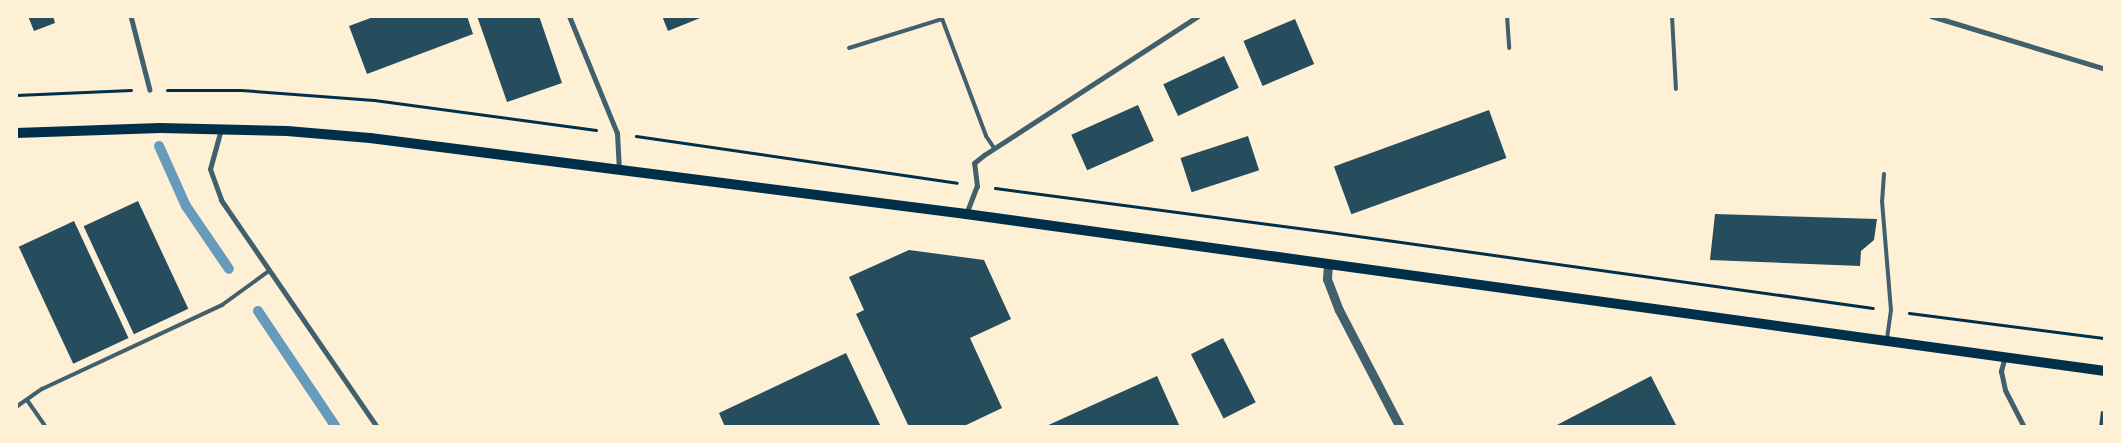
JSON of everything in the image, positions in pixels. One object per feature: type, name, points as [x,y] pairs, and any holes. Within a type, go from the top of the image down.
[{"type":"main road","points":[[16,133],[106,128],[220,129],[334,134],[966,214],[2105,371]]},
{"type":"street","points":[[132,16],[150,90]]},
{"type":"street","points":[[569,16],[617,133],[619,169]]},
{"type":"street","points":[[966,214],[977,186],[974,163],[994,148],[1198,16]]},
{"type":"street","points":[[1931,16],[2105,69]]},
{"type":"street","points":[[220,129],[210,169],[221,200],[377,427]]},
{"type":"street","points":[[1328,264],[1327,279],[1339,310],[1400,427]]},
{"type":"street","points":[[2005,356],[2001,371],[2005,390],[2024,427]]},
{"type":"lane","points":[[1507,16],[1508,48]]},
{"type":"lane","points":[[1672,16],[1676,89]]},
{"type":"lane","points":[[849,48],[942,18],[986,136],[994,148]]},
{"type":"lane","points":[[1884,174],[1882,200],[1891,310],[1887,340]]},
{"type":"lane","points":[[16,407],[42,389],[222,305],[269,271]]},
{"type":"lane","points":[[27,400],[46,427]]},
{"type":"path","points":[[16,95],[150,90],[242,90],[374,100],[617,133],[977,186],[1319,230],[2105,338]]},
{"type":"building","points":[[28,16],[53,16],[55,23],[34,31]]},
{"type":"building","points":[[376,16],[467,16],[473,34],[367,74],[349,26]]},
{"type":"building","points":[[477,16],[539,16],[562,83],[507,102]]},
{"type":"building","points":[[662,16],[705,16],[668,31]]},
{"type":"building","points":[[1295,19],[1314,64],[1263,86],[1243,41]]},
{"type":"building","points":[[1224,56],[1239,88],[1178,116],[1163,84]]},
{"type":"building","points":[[1138,105],[1154,141],[1087,170],[1071,135]]},
{"type":"building","points":[[1489,110],[1506,158],[1351,214],[1334,166]]},
{"type":"building","points":[[1248,136],[1259,170],[1192,192],[1180,158]]},
{"type":"building","points":[[138,201],[188,309],[134,334],[84,226]]},
{"type":"building","points":[[1715,214],[1877,219],[1874,240],[1861,251],[1860,266],[1710,260]]},
{"type":"building","points":[[74,221],[129,338],[73,364],[19,247]]},
{"type":"building","points":[[909,250],[984,260],[1011,319],[970,338],[1002,408],[962,427],[909,427],[856,314],[864,310],[849,277]]},
{"type":"building","points":[[1223,338],[1256,402],[1224,418],[1191,354]]},
{"type":"building","points":[[846,353],[881,427],[725,427],[719,413]]},
{"type":"building","points":[[1157,376],[1180,427],[1044,427]]},
{"type":"building","points":[[1651,376],[1677,427],[1553,427]]},
{"type":"building","points":[[2101,411],[2105,412],[2105,427],[2099,427]]},
{"type":"waterway","points":[[159,146],[186,206],[229,269]]},
{"type":"waterway","points":[[258,311],[336,427]]}]
